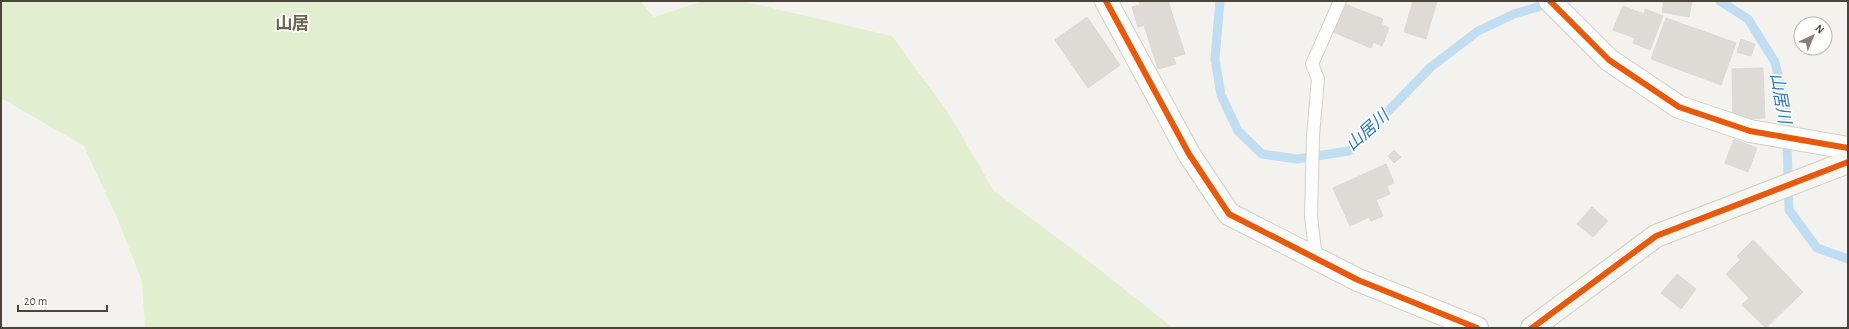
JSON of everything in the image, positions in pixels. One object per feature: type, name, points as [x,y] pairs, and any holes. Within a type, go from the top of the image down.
[{"type":"street","points":[[1106,1],[1189,154],[1229,214],[1358,280],[1477,328]]},
{"type":"street","points":[[1550,1],[1609,60],[1679,107],[1750,131],[1848,148]]},
{"type":"street","points":[[1532,328],[1656,236],[1848,162]]},
{"type":"lane","points":[[1316,258],[1311,216],[1313,136],[1318,79],[1312,64],[1340,1]]},
{"type":"green space","points":[[1,1],[640,1],[654,17],[703,1],[741,1],[892,36],[949,114],[994,191],[1095,266],[1173,328],[145,328],[142,281],[118,220],[84,146],[1,98]]},
{"type":"building","points":[[1139,1],[1168,1],[1185,54],[1173,57],[1176,64],[1158,69],[1144,25],[1138,27],[1132,7],[1140,5]]},
{"type":"building","points":[[1413,1],[1437,1],[1426,39],[1404,32]]},
{"type":"building","points":[[1664,1],[1692,1],[1689,17],[1662,12]]},
{"type":"building","points":[[1345,4],[1383,19],[1381,24],[1389,28],[1382,46],[1373,42],[1371,48],[1333,32]]},
{"type":"building","points":[[1623,6],[1644,14],[1645,9],[1663,16],[1650,50],[1633,43],[1635,38],[1613,30]]},
{"type":"building","points":[[1087,17],[1120,65],[1088,88],[1055,40]]},
{"type":"building","points":[[1666,18],[1736,43],[1721,85],[1651,59]]},
{"type":"building","points":[[1741,39],[1755,44],[1751,56],[1737,52]]},
{"type":"building","points":[[1763,68],[1765,118],[1733,119],[1732,69]]},
{"type":"building","points":[[1734,139],[1757,148],[1748,172],[1725,163]]},
{"type":"building","points":[[1394,150],[1401,157],[1394,163],[1388,156]]},
{"type":"building","points":[[1386,164],[1394,183],[1387,186],[1390,194],[1376,200],[1383,216],[1371,221],[1369,217],[1350,226],[1333,188]]},
{"type":"building","points":[[1592,207],[1608,221],[1593,237],[1577,224]]},
{"type":"building","points":[[1753,240],[1803,292],[1766,328],[1742,305],[1749,298],[1726,274],[1740,260],[1737,256]]},
{"type":"building","points":[[1677,274],[1696,289],[1681,309],[1661,293]]},
{"type":"waterway","name":"山居川","points":[[1220,1],[1215,59],[1221,95],[1238,131],[1262,154],[1297,159],[1349,151],[1431,67],[1478,31],[1514,14],[1551,3]]},
{"type":"waterway","name":"山居川","points":[[1720,1],[1748,19],[1775,62],[1786,110],[1789,210],[1817,248],[1848,259]]},
{"type":"cycle path","points":[[1106,1],[1189,154],[1229,214],[1358,280],[1477,328]]},
{"type":"cycle path","points":[[1550,1],[1609,60],[1679,107],[1750,131],[1848,148]]},
{"type":"cycle path","points":[[1532,328],[1656,236],[1848,162]]},
{"type":"district","name":"山居","points":[[292,23]]}]
